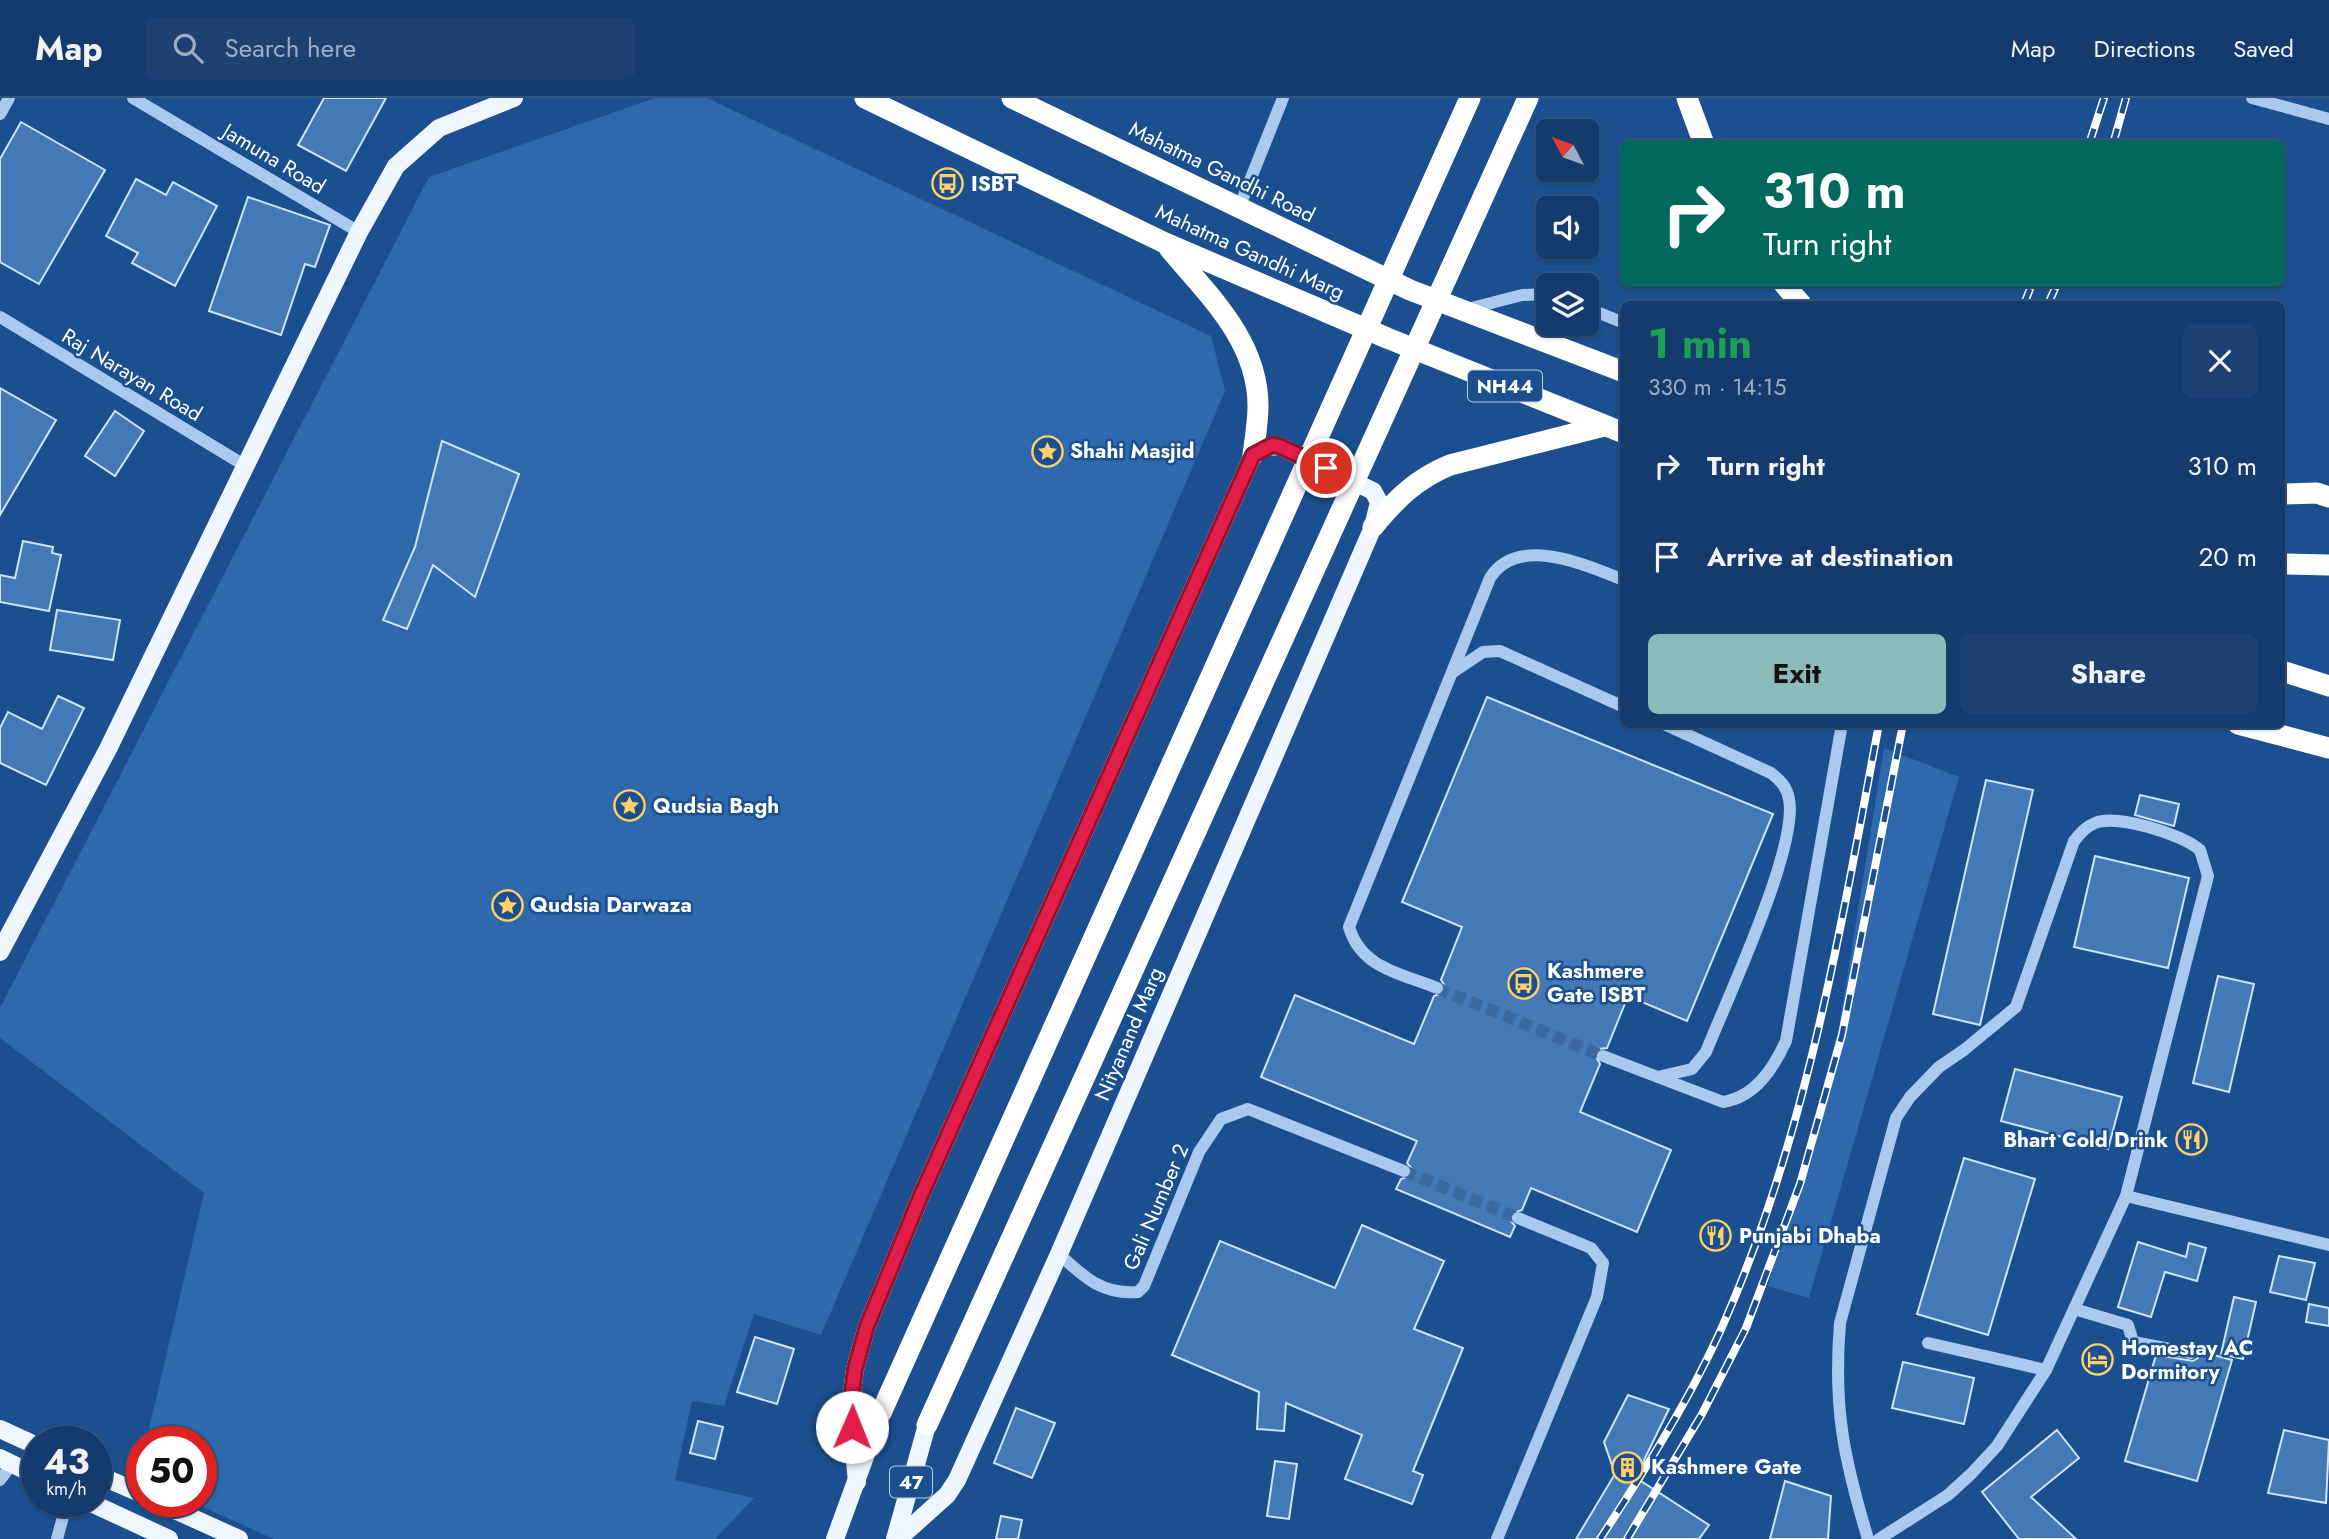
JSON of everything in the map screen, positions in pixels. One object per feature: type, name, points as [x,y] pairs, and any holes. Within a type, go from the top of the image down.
[{"type":"highway","name":"Mahatma Gandhi Marg","points":[[865,98],[1165,243],[1387,338],[1614,430]]},
{"type":"highway","name":"Mahatma Gandhi Road","points":[[1012,98],[1410,290],[1460,311]]},
{"type":"highway","points":[[881,1413],[1470,98]]},
{"type":"highway","points":[[927,1425],[1528,98]]},
{"type":"highway","points":[[1687,98],[1702,140]]},
{"type":"highway","points":[[1165,243],[1228,318],[1252,362],[1258,407],[1253,455]]},
{"type":"highway","points":[[1787,287],[1798,301]]},
{"type":"highway","points":[[1460,311],[1620,371]]},
{"type":"highway","points":[[1373,527],[1406,489],[1429,474],[1450,465],[1614,430]]},
{"type":"highway","points":[[2285,494],[2325,493]]},
{"type":"highway","points":[[2285,564],[2329,565]]},
{"type":"highway","points":[[2285,672],[2329,686]]},
{"type":"highway","points":[[2253,728],[2329,748]]},
{"type":"main road","points":[[0,951],[108,749],[359,232],[396,166],[439,128],[514,98]]},
{"type":"main road","points":[[1253,455],[1272,445],[1279,446],[1373,491],[1379,502],[1373,527]]},
{"type":"main road","name":"47","points":[[857,1482],[850,1409],[855,1369],[867,1326],[922,1193],[1253,455]]},
{"type":"main road","name":"Nityanand Marg","points":[[896,1539],[947,1495],[957,1480],[1059,1254],[1373,527]]},
{"type":"main road","name":"47","points":[[835,1539],[881,1413]]},
{"type":"main road","name":"Nityanand Marg","points":[[896,1539],[927,1425]]},
{"type":"main road","points":[[0,1429],[21,1439]]},
{"type":"main road","points":[[112,1513],[169,1539]]},
{"type":"main road","points":[[190,1517],[239,1539]]},
{"type":"street","points":[[0,114],[9,98]]},
{"type":"street","name":"Jamuna Road","points":[[133,98],[359,232]]},
{"type":"street","points":[[1239,208],[1283,98]]},
{"type":"street","points":[[2252,98],[2329,119]]},
{"type":"street","points":[[1460,311],[1522,295],[1536,294]]},
{"type":"street","points":[[1599,313],[1620,321]]},
{"type":"street","name":"Raj Narayan Road","points":[[0,317],[244,465]]},
{"type":"street","points":[[1437,988],[1367,959],[1357,950],[1349,927],[1490,578],[1505,561],[1537,553],[1620,579]]},
{"type":"street","points":[[1450,675],[1483,652],[1500,651],[1620,705]]},
{"type":"street","points":[[1654,1077],[1672,1076],[1692,1069],[1706,1052],[1777,875],[1790,813],[1789,798],[1783,782],[1771,773],[1673,728]]},
{"type":"street","points":[[1603,1056],[1723,1102],[1736,1100],[1763,1079],[1786,1041],[1841,728]]},
{"type":"street","points":[[1868,1539],[1841,1435],[1838,1412],[1840,1323],[1888,1139],[1896,1118],[1925,1081],[2016,1007],[2074,841],[2084,829],[2104,820],[2122,822],[2192,843],[2200,850],[2208,876],[2126,1196],[2046,1370],[1997,1446],[1948,1495],[1879,1539]]},
{"type":"street","name":"Gali Number 2","points":[[1059,1254],[1097,1287],[1107,1291],[1138,1293],[1144,1286],[1199,1152],[1222,1119],[1248,1108],[1404,1171]]},
{"type":"street","points":[[2126,1196],[2329,1245]]},
{"type":"street","points":[[1497,1539],[1597,1297],[1602,1277],[1602,1263],[1591,1248],[1518,1218]]},
{"type":"street","points":[[2074,1309],[2128,1325],[2133,1342],[2191,1353]]},
{"type":"street","points":[[1928,1343],[2046,1370]]},
{"type":"street","points":[[0,1480],[6,1461]]},
{"type":"street","points":[[57,1539],[63,1517]]},
{"type":"shaded area","points":[[655,98],[707,98],[1211,336],[1225,391],[821,1335],[754,1314],[724,1406],[692,1401],[675,1480],[754,1498],[715,1539],[274,1539],[217,1513],[217,1426],[150,1426],[204,1193],[0,1038],[0,1008],[429,177]]},
{"type":"shaded area","points":[[1884,748],[1959,777],[1809,1298],[1768,1286],[1839,1028]]},
{"type":"building","points":[[324,98],[386,98],[346,171],[298,145]]},
{"type":"building","points":[[21,122],[105,170],[39,284],[0,262],[0,159]]},
{"type":"building","points":[[136,179],[166,195],[173,182],[217,206],[175,286],[132,263],[138,253],[106,236]]},
{"type":"building","points":[[248,197],[330,225],[315,267],[305,264],[281,335],[209,311]]},
{"type":"building","points":[[0,388],[56,420],[0,515]]},
{"type":"building","points":[[115,411],[144,431],[115,476],[85,456]]},
{"type":"building","points":[[442,441],[519,474],[475,597],[433,565],[407,629],[383,620],[415,547]]},
{"type":"building","points":[[23,541],[53,547],[52,553],[61,555],[49,611],[0,602],[0,575],[15,578]]},
{"type":"building","points":[[57,610],[120,620],[113,660],[50,650]]},
{"type":"building","points":[[58,696],[84,708],[46,785],[0,763],[0,728],[8,712],[42,729]]},
{"type":"building","points":[[1487,697],[1773,814],[1687,1021],[1628,996],[1607,1048],[1598,1049],[1595,1054],[1600,1064],[1580,1112],[1671,1150],[1637,1232],[1531,1188],[1522,1210],[1510,1214],[1510,1220],[1515,1226],[1510,1237],[1396,1189],[1401,1179],[1412,1175],[1412,1169],[1407,1163],[1417,1141],[1261,1077],[1295,995],[1414,1044],[1434,996],[1445,992],[1441,980],[1462,927],[1402,902]]},
{"type":"building","points":[[1986,780],[2033,790],[1980,1025],[1933,1014]]},
{"type":"building","points":[[2140,795],[2179,804],[2174,826],[2135,815]]},
{"type":"building","points":[[2095,856],[2189,878],[2168,968],[2074,947]]},
{"type":"building","points":[[2218,976],[2254,984],[2229,1092],[2193,1083]]},
{"type":"building","points":[[2015,1069],[2122,1097],[2108,1149],[2001,1121]]},
{"type":"building","points":[[1964,1158],[2035,1179],[1988,1335],[1917,1314]]},
{"type":"building","points":[[1362,1225],[1444,1261],[1414,1329],[1463,1348],[1413,1471],[1423,1475],[1412,1504],[1345,1479],[1362,1435],[1286,1403],[1284,1431],[1257,1429],[1259,1392],[1172,1355],[1220,1241],[1335,1288]]},
{"type":"building","points":[[2138,1242],[2186,1257],[2189,1243],[2206,1248],[2197,1281],[2165,1272],[2151,1317],[2118,1307]]},
{"type":"building","points":[[2279,1256],[2315,1263],[2306,1300],[2270,1292]]},
{"type":"building","points":[[2234,1297],[2256,1302],[2243,1359],[2221,1354]]},
{"type":"building","points":[[2309,1304],[2329,1308],[2329,1326],[2306,1322]]},
{"type":"building","points":[[755,1337],[794,1349],[777,1404],[737,1392]]},
{"type":"building","points":[[2199,1351],[2232,1360],[2197,1481],[2125,1461],[2156,1355],[2193,1361],[2198,1358]]},
{"type":"building","points":[[1903,1362],[1974,1378],[1964,1424],[1892,1408]]},
{"type":"building","name":"Kashmere Gate","points":[[1628,1395],[1669,1409],[1644,1460],[1641,1481],[1709,1525],[1699,1539],[1576,1539],[1615,1474],[1604,1442]]},
{"type":"building","points":[[1016,1408],[1055,1423],[1032,1478],[994,1463]]},
{"type":"building","points":[[698,1421],[723,1427],[715,1459],[690,1453]]},
{"type":"building","points":[[2057,1430],[2079,1458],[2031,1497],[2076,1539],[2019,1539],[1982,1492]]},
{"type":"building","points":[[2284,1430],[2329,1440],[2326,1503],[2268,1493]]},
{"type":"building","points":[[1275,1461],[1297,1464],[1289,1519],[1267,1516]]},
{"type":"building","points":[[1785,1481],[1831,1496],[1828,1539],[1770,1539]]},
{"type":"building","points":[[1001,1516],[1022,1520],[1018,1539],[996,1539]]},
{"type":"tunnel","points":[[1437,988],[1603,1056]]},
{"type":"tunnel","points":[[1404,1171],[1518,1218]]},
{"type":"railway","points":[[2090,140],[2104,98]]},
{"type":"railway","points":[[2114,140],[2126,98]]},
{"type":"railway","points":[[2025,301],[2031,287]]},
{"type":"railway","points":[[2049,301],[2056,287]]},
{"type":"railway","points":[[1600,1539],[1651,1459],[1699,1375],[1755,1247],[1779,1174],[1819,1026],[1878,728]]},
{"type":"railway","points":[[1627,1539],[1702,1414],[1746,1328],[1800,1184],[1842,1035],[1902,728]]},
{"type":"place","name":"ISBT","points":[[948,184]]},
{"type":"place","name":"Shahi Masjid","points":[[1047,451]]},
{"type":"place","name":"Qudsia Bagh","points":[[630,806]]},
{"type":"place","name":"Qudsia Darwaza","points":[[507,905]]},
{"type":"place","name":"Kashmere Gate ISBT","points":[[1524,983]]},
{"type":"place","name":"Bhart Cold Drink","points":[[2191,1140]]},
{"type":"place","name":"Punjabi Dhaba","points":[[1716,1236]]},
{"type":"place","name":"Homestay AC Dormitory","points":[[2098,1360]]},
{"type":"place","name":"Kashmere Gate","points":[[1628,1467]]},
{"type":"route","points":[[852,1427],[850,1409],[855,1369],[867,1326],[922,1193],[1253,455],[1272,445],[1279,446],[1326,468]]}]
